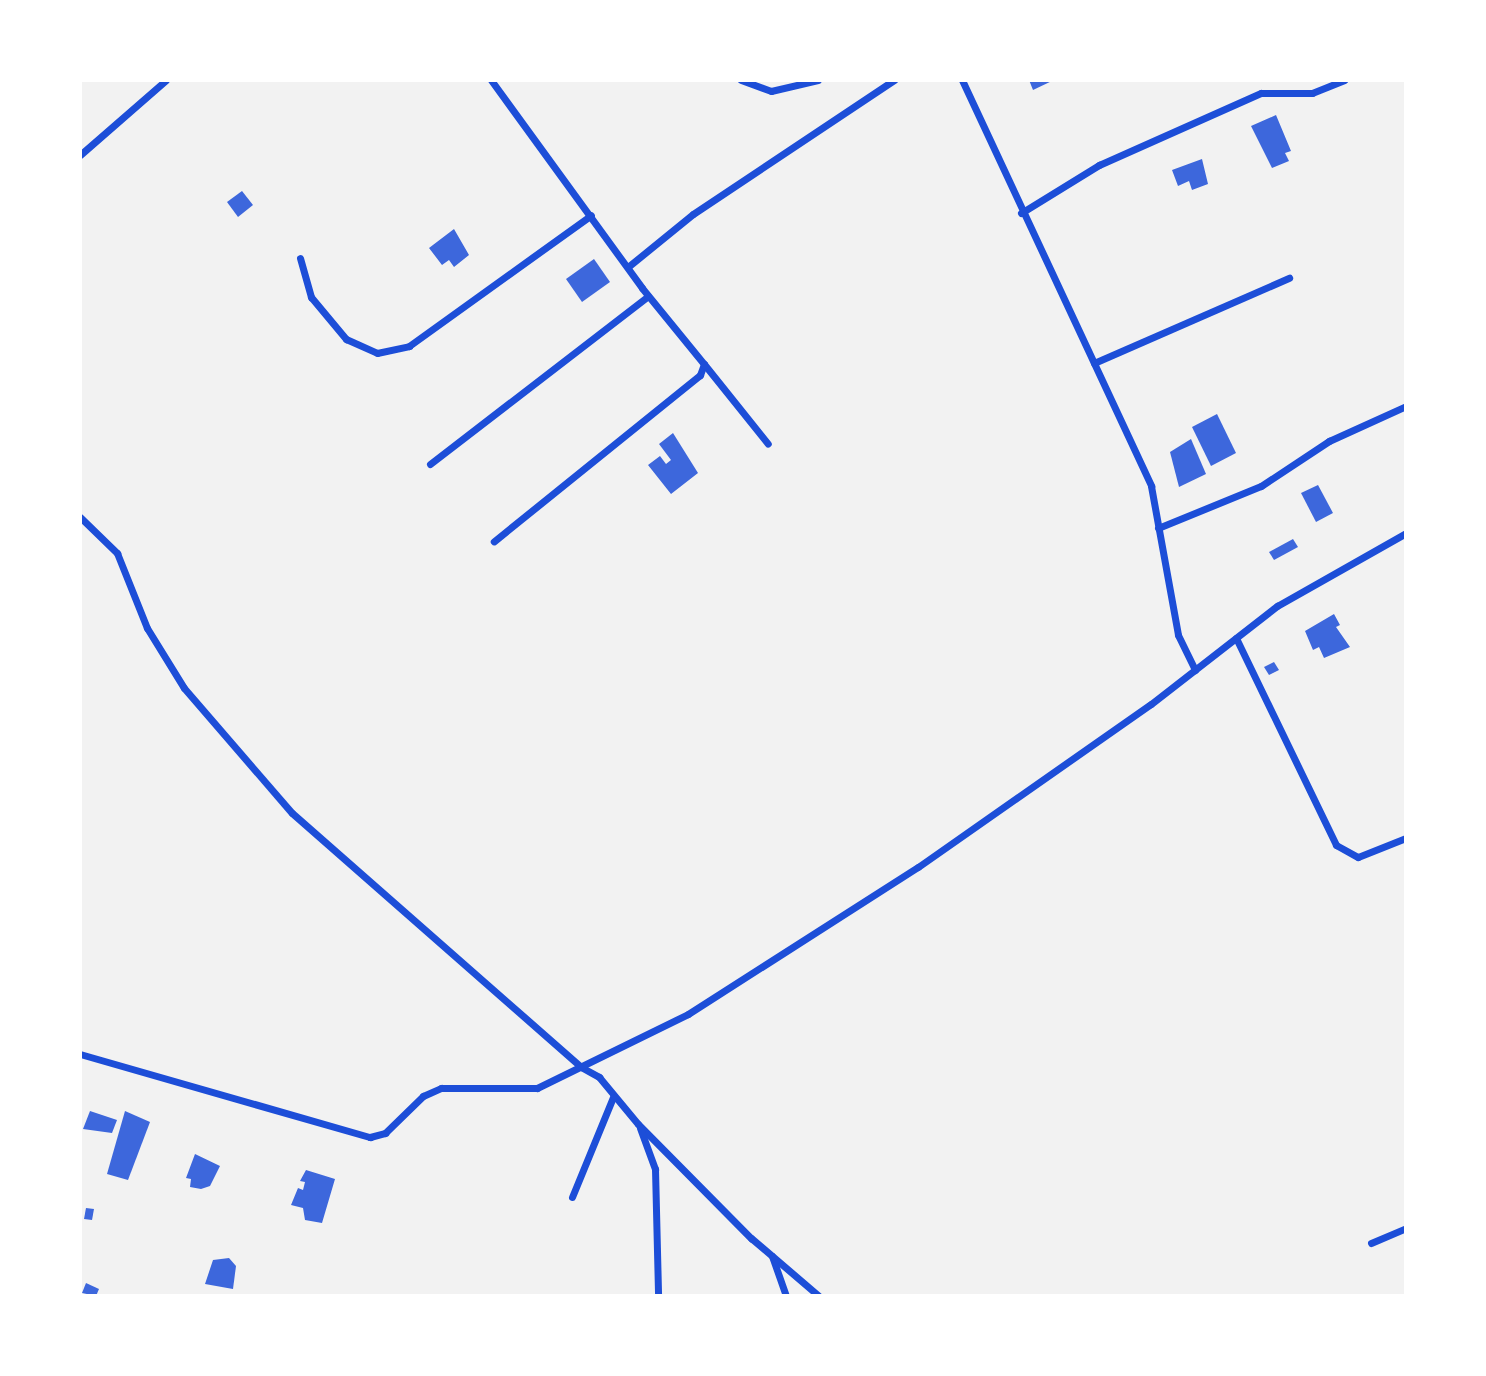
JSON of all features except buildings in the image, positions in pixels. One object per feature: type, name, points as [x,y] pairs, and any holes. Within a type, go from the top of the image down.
[{"type":"street","points":[[80,155],[166,80]]},
{"type":"street","points":[[491,80],[629,266],[648,296],[768,444]]},
{"type":"street","points":[[741,80],[771,91],[818,80]]},
{"type":"street","points":[[629,266],[693,214],[894,80]]},
{"type":"street","points":[[962,80],[1021,212],[1151,486],[1161,561],[1175,600],[1178,635],[1195,670]]},
{"type":"street","points":[[1021,212],[1099,165],[1261,93],[1312,93],[1345,80]]},
{"type":"street","points":[[300,258],[311,297],[346,339],[377,353],[409,346],[591,215]]},
{"type":"street","points":[[1094,363],[1289,278]]},
{"type":"street","points":[[430,464],[648,296]]},
{"type":"street","points":[[494,541],[699,375],[704,364]]},
{"type":"street","points":[[1158,528],[1261,486],[1329,442],[1405,406]]},
{"type":"street","points":[[80,517],[117,553],[162,656],[220,736],[323,845],[581,1067],[599,1077],[638,1124],[772,1255],[819,1296]]},
{"type":"street","points":[[80,1054],[345,1134],[370,1137],[385,1133],[423,1096],[441,1088],[469,1086],[523,1090],[581,1067],[688,1014],[919,867],[1195,670],[1277,606],[1405,533]]},
{"type":"street","points":[[1236,638],[1336,845],[1358,857],[1405,838]]},
{"type":"street","points":[[572,1197],[613,1097]]},
{"type":"street","points":[[638,1124],[655,1169],[658,1296]]},
{"type":"street","points":[[1371,1243],[1405,1228]]},
{"type":"street","points":[[772,1255],[786,1296]]}]
